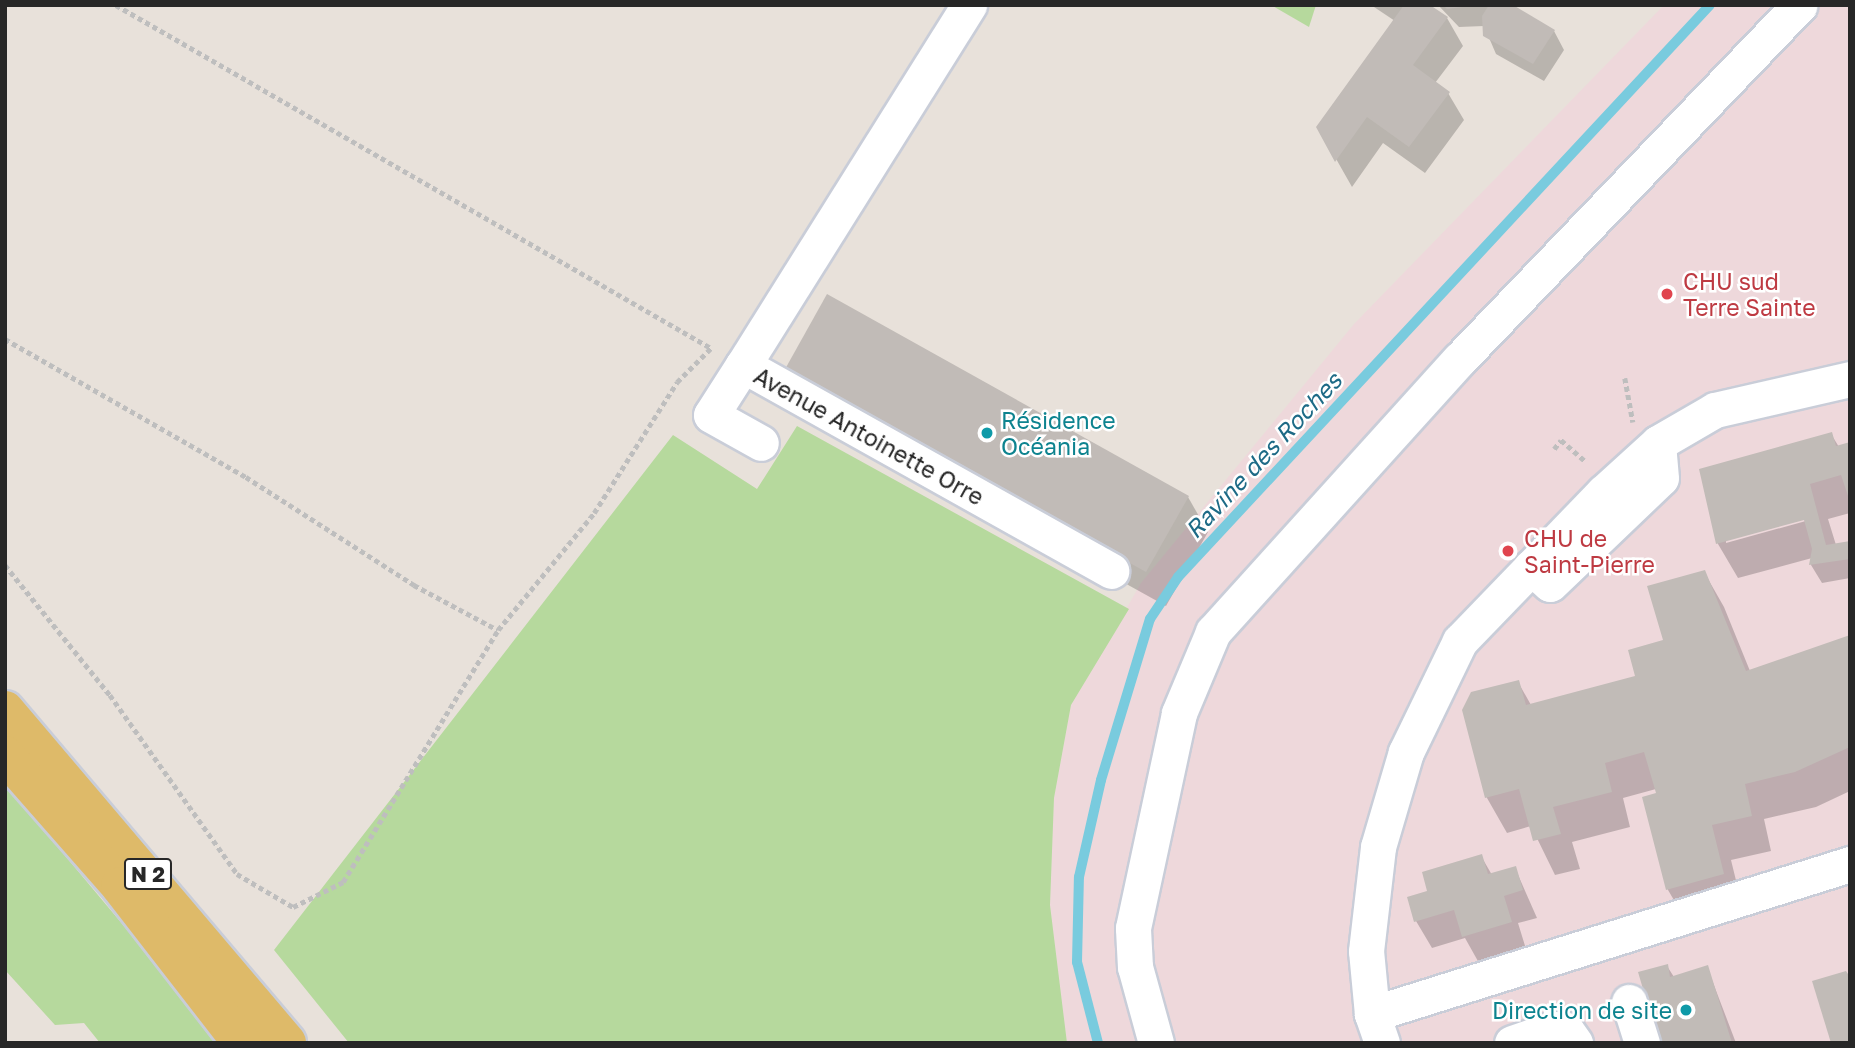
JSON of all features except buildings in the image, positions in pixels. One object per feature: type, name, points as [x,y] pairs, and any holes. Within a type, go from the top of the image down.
[{"type":"main road","name":"N 2","points":[[5,710],[287,1043]]},
{"type":"main road","name":"N 2","points":[[5,755],[120,886],[242,1043]]},
{"type":"street","name":"Avenue Antoinette Orre","points":[[969,5],[743,365],[1111,571]]},
{"type":"street","points":[[1156,1043],[1135,967],[1133,929],[1179,713],[1213,632],[1459,360],[1799,5]]},
{"type":"street","points":[[743,365],[711,415],[761,443]]},
{"type":"street","points":[[1850,379],[1715,410],[1658,443],[1531,567],[1460,641],[1406,752],[1378,847],[1366,951],[1377,1028],[1850,864]]},
{"type":"street","points":[[1629,1002],[1642,1043]]},
{"type":"street","points":[[1512,1043],[1553,1029],[1566,1030],[1575,1043]]},
{"type":"path","points":[[117,5],[743,365]]},
{"type":"path","points":[[5,339],[246,477],[414,585],[498,630]]},
{"type":"path","points":[[5,565],[110,695],[237,874],[293,907],[343,882],[498,630],[594,513],[677,382],[711,348]]},
{"type":"path","points":[[1554,449],[1561,440],[1591,466]]},
{"type":"shaded area","name":"CHU de Saint-Pierre","points":[[1664,5],[1850,5],[1850,1043],[1067,1043],[1050,905],[1054,798],[1071,705],[1141,583],[1354,324]]},
{"type":"green space","points":[[1271,5],[1316,5],[1309,27]]},
{"type":"green space","points":[[797,426],[1129,609],[1071,705],[1054,798],[1050,905],[1067,1043],[349,1043],[274,950],[673,435],[757,489]]},
{"type":"green space","points":[[5,784],[222,1043],[100,1043],[84,1023],[55,1025],[5,970]]},
{"type":"waterway","name":"Ravine des Roches","points":[[1098,1043],[1077,962],[1079,877],[1101,780],[1150,619],[1178,577],[1710,5]]},
{"type":"place","name":"CHU sud Terre Sainte","points":[[1667,294]]},
{"type":"place","name":"Résidence Océania","points":[[987,433]]},
{"type":"place","name":"CHU de Saint-Pierre","points":[[1508,551]]},
{"type":"place","name":"Direction de site","points":[[1686,1010]]}]
